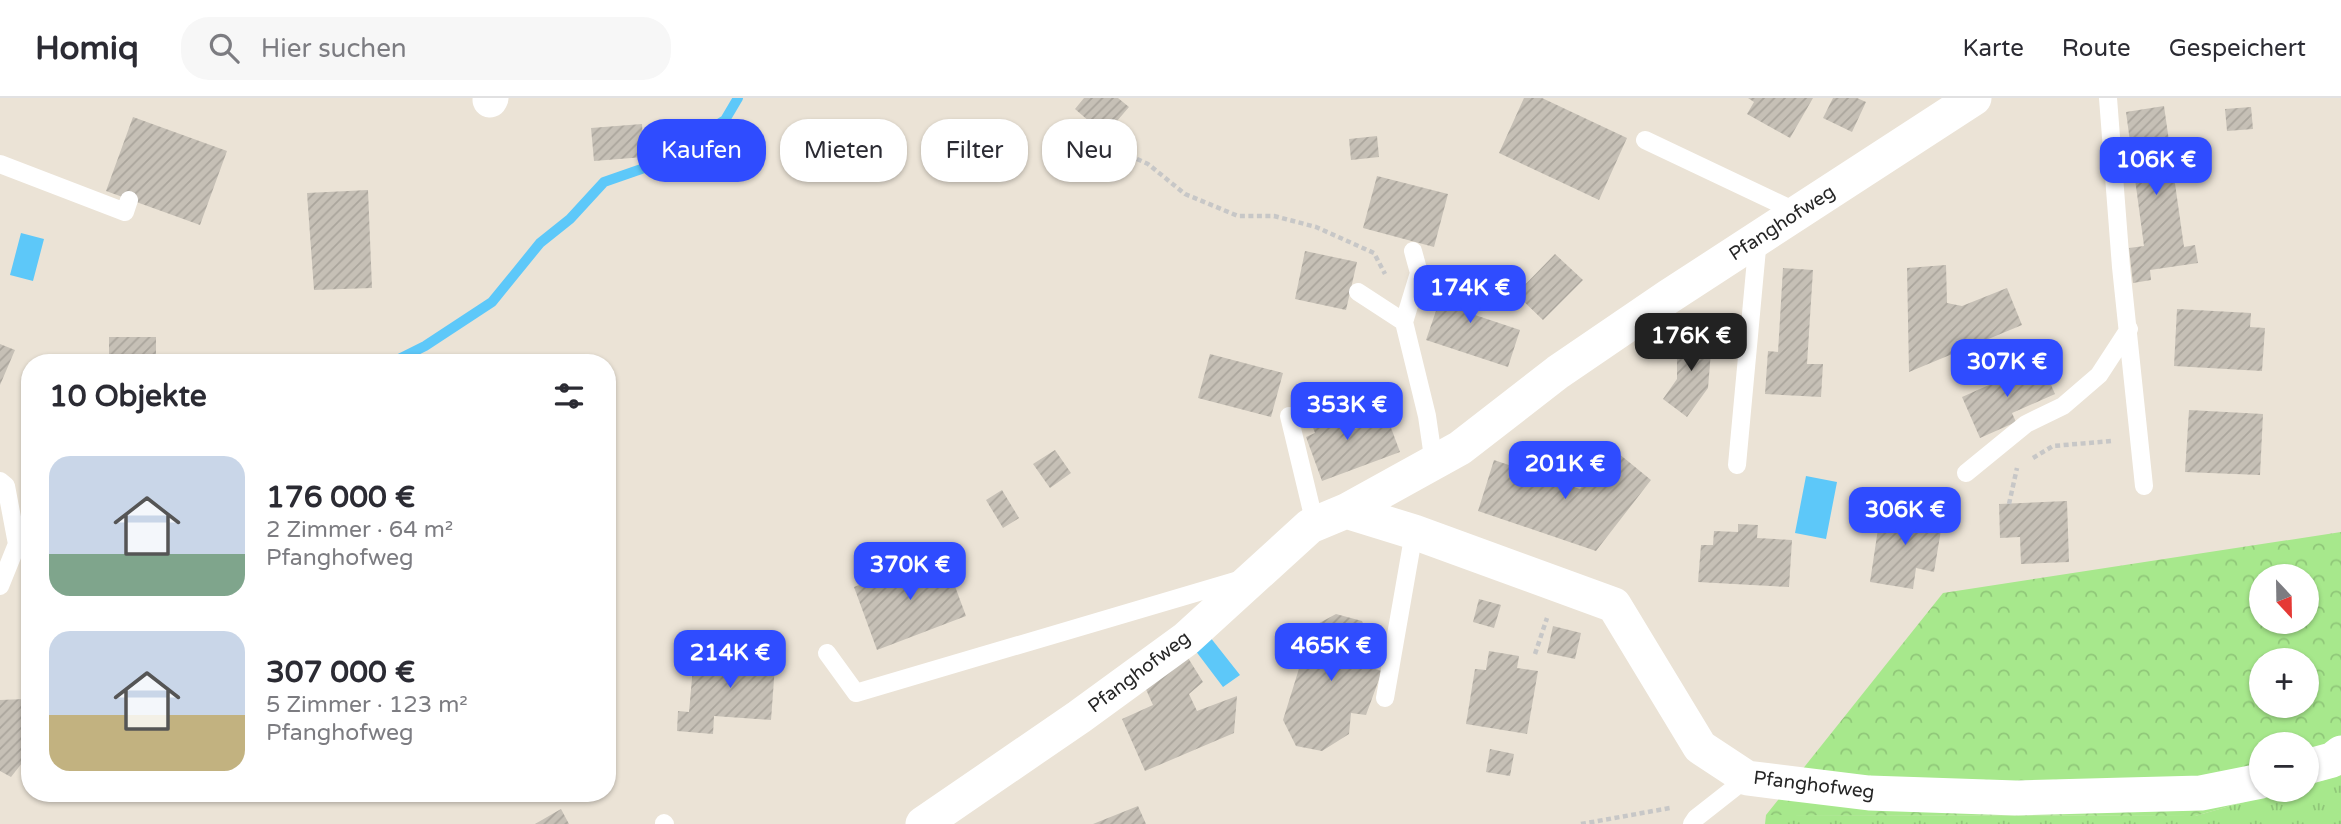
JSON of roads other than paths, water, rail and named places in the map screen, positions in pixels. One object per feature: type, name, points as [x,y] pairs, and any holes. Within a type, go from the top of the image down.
[{"type":"street","name":"Pfanghofweg","points":[[923,824],[1079,717],[1186,639],[1310,526],[1434,464],[1460,448],[1558,372],[1974,98]]},
{"type":"street","name":"Pfanghofweg","points":[[1330,517],[1415,531],[1614,605],[1700,747],[1747,778],[1869,793],[2016,798],[2201,793],[2249,783]]},
{"type":"street","points":[[2319,764],[2332,760],[2341,752]]},
{"type":"lane","points":[[2108,98],[2121,267],[2144,486]]},
{"type":"lane","points":[[1645,140],[1799,212]]},
{"type":"lane","points":[[0,164],[125,212],[129,200]]},
{"type":"lane","points":[[1737,464],[1758,238]]},
{"type":"lane","points":[[1413,251],[1419,273],[1404,322],[1427,416],[1434,464]]},
{"type":"lane","points":[[1358,292],[1404,322]]},
{"type":"lane","points":[[1966,473],[2026,424],[2063,406],[2099,375],[2129,329]]},
{"type":"lane","points":[[1289,416],[1330,517]]},
{"type":"lane","points":[[0,481],[6,486],[17,544],[0,586]]},
{"type":"lane","points":[[1385,698],[1415,531]]},
{"type":"lane","points":[[827,653],[856,693],[1255,575]]},
{"type":"lane","points":[[1692,824],[1747,778]]},
{"type":"water","points":[[21,233],[44,239],[33,281],[10,275]]},
{"type":"water","points":[[1806,476],[1837,482],[1826,539],[1795,533]]},
{"type":"water","points":[[1210,637],[1240,675],[1223,687],[1195,650]]},
{"type":"waterway","points":[[409,354],[492,302],[540,243],[570,219],[604,182],[650,166],[725,120],[738,98]]}]
